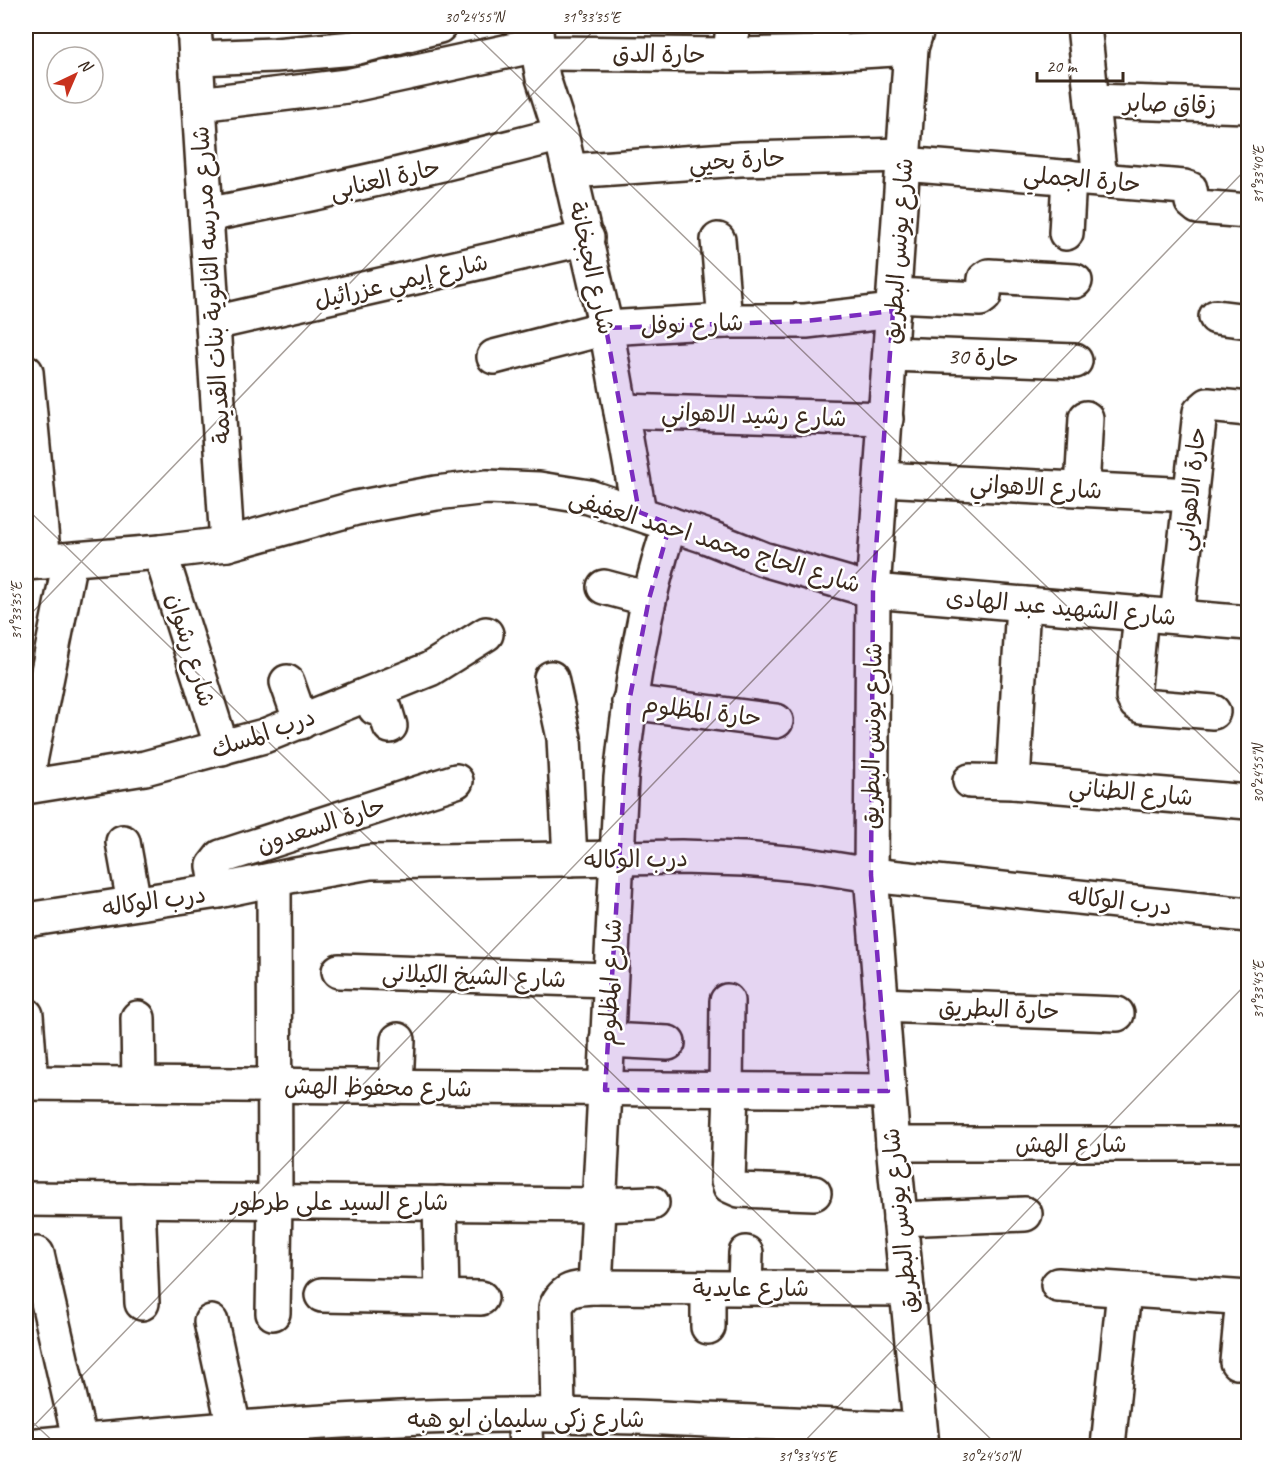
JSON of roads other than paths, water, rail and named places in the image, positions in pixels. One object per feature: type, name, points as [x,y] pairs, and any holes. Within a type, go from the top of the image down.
[{"type":"street","name":"شارع مدرسه الثانوية بنات القديمة","points":[[194,26],[227,544]]},
{"type":"street","points":[[196,58],[275,55],[354,48],[439,26]]},
{"type":"street","points":[[1066,233],[1084,179],[1092,101],[1084,26]]},
{"type":"street","name":"حارة الدق","points":[[199,104],[347,86],[536,35],[546,53],[638,39],[915,37]]},
{"type":"street","name":"شارع الجبخانة","points":[[536,35],[543,78],[561,134],[587,238],[606,328],[639,513]]},
{"type":"street","name":"شارع يونس البطريق","points":[[915,37],[903,160],[873,591],[871,875],[888,1091],[921,1438]]},
{"type":"street","name":"زقاق صابر","points":[[1092,101],[1248,106]]},
{"type":"street","name":"حارة العنابى","points":[[206,215],[323,193],[561,134]]},
{"type":"street","name":"حارة يحيي","points":[[570,171],[740,159],[903,160]]},
{"type":"street","name":"حارة الجملي","points":[[903,160],[1184,187],[1190,189],[1192,202],[1198,207],[1248,212]]},
{"type":"street","name":"شارع إيمي عزرائيل","points":[[214,323],[587,238]]},
{"type":"street","points":[[718,240],[725,321]]},
{"type":"street","name":"شارع نوفل","points":[[494,357],[606,328],[725,321],[806,321],[894,303],[981,299],[984,296],[985,278],[990,276],[1075,281]]},
{"type":"street","points":[[1216,317],[1248,321]]},
{"type":"street","name":"حارة 30","points":[[891,354],[1075,361]]},
{"type":"street","points":[[26,372],[46,562],[26,782]]},
{"type":"street","name":"حارة الاهواني","points":[[1177,616],[1199,416],[1202,409],[1208,405],[1248,409]]},
{"type":"street","name":"شارع رشيد الاهواني","points":[[621,411],[886,419]]},
{"type":"street","points":[[1082,489],[1086,418]]},
{"type":"street","name":"شارع الاهواني","points":[[882,479],[1191,495]]},
{"type":"street","name":"شارع الحاج محمد احمد العفيفى","points":[[46,562],[227,544],[357,508],[436,493],[487,487],[539,489],[589,497],[763,559],[873,591]]},
{"type":"street","name":"شارع المظلوم","points":[[596,1287],[609,980],[621,778],[629,702],[649,599],[670,524]]},
{"type":"street","name":"شارع رشوان","points":[[160,552],[222,748]]},
{"type":"street","points":[[604,587],[649,599]]},
{"type":"street","name":"شارع الشهيد عبد الهادى","points":[[873,591],[1248,623]]},
{"type":"street","points":[[1012,782],[1023,604]]},
{"type":"street","points":[[1141,613],[1133,697],[1136,703],[1141,706],[1213,712]]},
{"type":"street","name":"درب المسك","points":[[26,788],[145,768],[264,736],[430,669],[486,634]]},
{"type":"street","points":[[551,678],[564,738],[570,859]]},
{"type":"street","points":[[287,682],[301,722]]},
{"type":"street","points":[[371,694],[375,708],[385,709],[390,726]]},
{"type":"street","name":"حارة المظلوم","points":[[629,702],[776,721]]},
{"type":"street","name":"حارة السعدون","points":[[218,891],[214,866],[221,857],[456,781]]},
{"type":"street","name":"شارع الطناني","points":[[970,781],[1012,782],[1248,802]]},
{"type":"street","points":[[123,842],[134,903]]},
{"type":"street","name":"درب الوكاله","points":[[26,920],[218,891],[370,862],[681,857],[744,859],[871,875],[1248,915]]},
{"type":"street","points":[[273,1313],[274,880]]},
{"type":"street","name":"شارع الشيخ الكيلانى","points":[[339,971],[609,980]]},
{"type":"street","points":[[728,1001],[728,1180],[730,1186],[739,1190],[814,1193]]},
{"type":"street","name":"حارة البطريق","points":[[881,1005],[1117,1014]]},
{"type":"street","points":[[26,1015],[28,1083]]},
{"type":"street","points":[[138,1018],[139,1084]]},
{"type":"street","points":[[396,1087],[398,1040]]},
{"type":"street","points":[[607,1040],[668,1043]]},
{"type":"street","name":"شارع محفوظ الهش","points":[[28,1083],[888,1091]]},
{"type":"street","name":"شارع الهش","points":[[893,1144],[1248,1144]]},
{"type":"street","name":"شارع السيد على طرطور","points":[[26,1199],[599,1205],[652,1203]]},
{"type":"street","points":[[138,1200],[142,1303]]},
{"type":"street","points":[[440,1203],[442,1297]]},
{"type":"street","points":[[900,1219],[1025,1214]]},
{"type":"street","points":[[745,1288],[746,1253]]},
{"type":"street","points":[[37,1254],[80,1442]]},
{"type":"street","points":[[1058,1285],[1246,1298],[1237,1362]]},
{"type":"street","points":[[558,1415],[556,1307],[559,1299],[572,1288],[596,1287]]},
{"type":"street","name":"شارع عايدية","points":[[596,1287],[907,1289]]},
{"type":"street","points":[[708,1288],[708,1327]]},
{"type":"street","points":[[1108,1446],[1124,1291]]},
{"type":"street","points":[[322,1295],[481,1298]]},
{"type":"street","points":[[211,1322],[230,1434]]},
{"type":"street","name":"شارع زكى سليمان ابو هبه","points":[[26,1446],[230,1434],[423,1418],[525,1431],[558,1415],[921,1438]]}]
